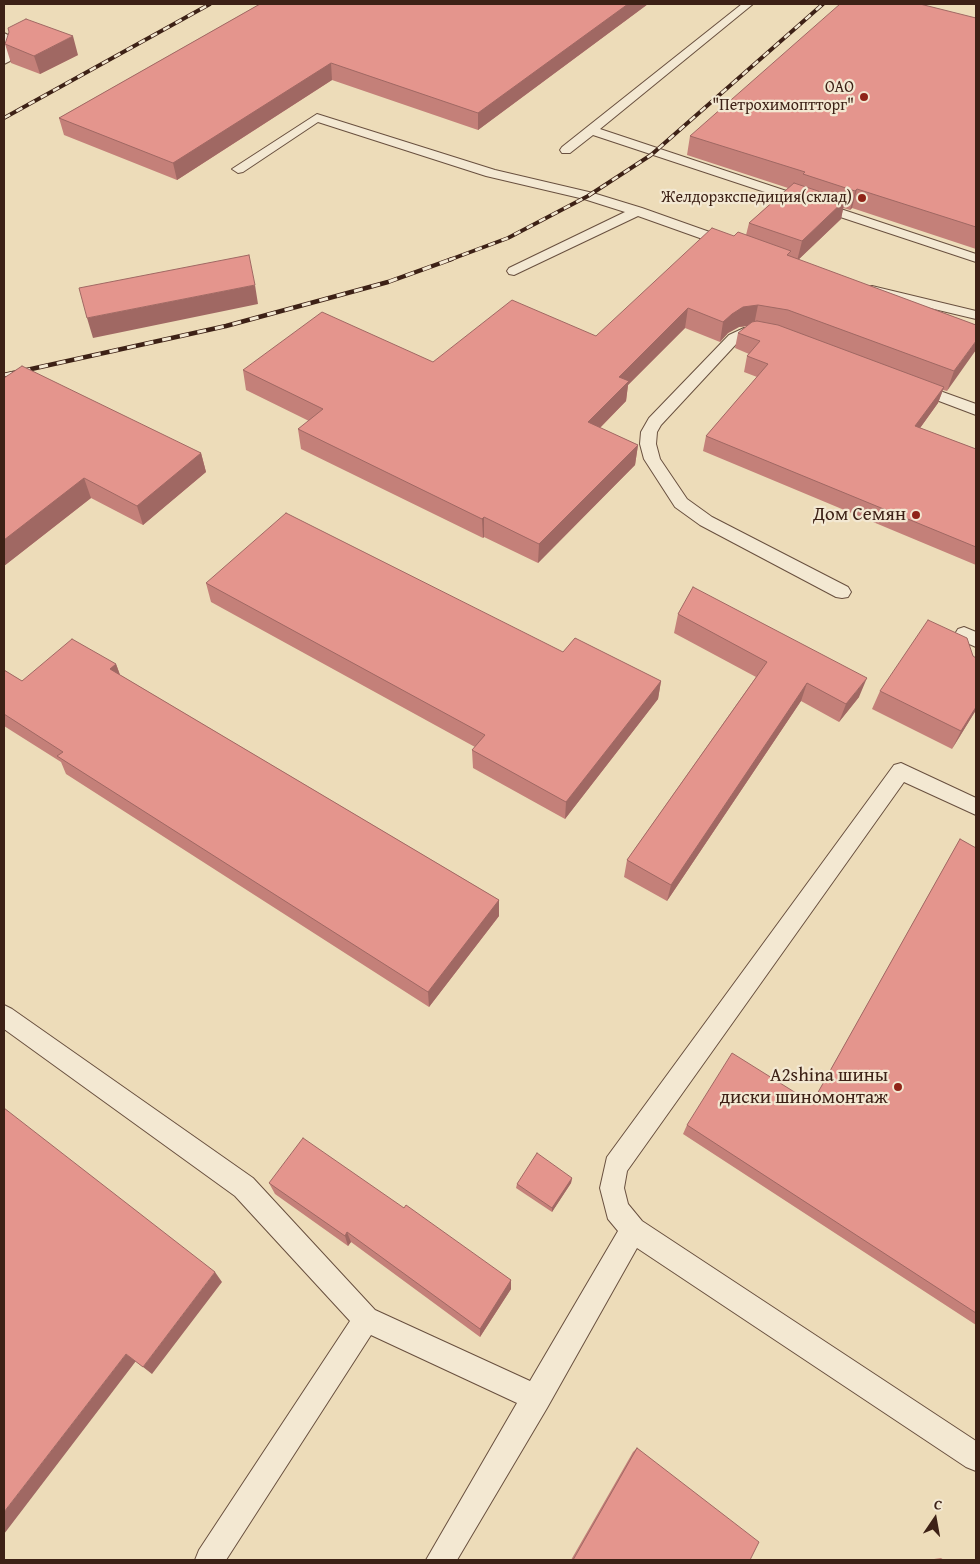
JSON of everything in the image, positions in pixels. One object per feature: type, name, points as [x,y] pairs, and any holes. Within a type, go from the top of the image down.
[{"type":"lane","points":[[566,150],[748,4]]},
{"type":"lane","points":[[4,36],[7,50],[4,61]]},
{"type":"lane","points":[[238,169],[318,118],[491,173],[588,196],[637,211],[739,247]]},
{"type":"lane","points":[[591,130],[976,258]]},
{"type":"lane","points":[[514,270],[637,211]]},
{"type":"lane","points":[[860,288],[976,315]]},
{"type":"lane","points":[[778,335],[754,331],[744,332],[734,338],[655,422],[649,432],[648,444],[652,458],[665,481],[681,503],[706,521],[842,592]]},
{"type":"lane","points":[[904,382],[976,410]]},
{"type":"lane","points":[[976,807],[900,771],[616,1166],[612,1188],[617,1210],[633,1230],[976,1457]]},
{"type":"lane","points":[[4,1016],[244,1187],[366,1319],[537,1398]]},
{"type":"lane","points":[[441,1560],[537,1398],[633,1230]]},
{"type":"lane","points":[[209,1560],[366,1319]]},
{"type":"building","points":[[260,4],[628,4],[478,113],[331,63],[173,163],[59,118]]},
{"type":"building","name":"ОАО \"Петрохимоптторг\"","points":[[840,4],[920,4],[976,18],[976,227],[857,189],[855,191],[803,174],[805,172],[690,136]]},
{"type":"building","points":[[26,19],[73,36],[34,56],[5,44],[9,32],[8,28]]},
{"type":"building","points":[[794,183],[845,200],[802,241],[749,223]]},
{"type":"building","points":[[712,228],[734,236],[738,232],[791,251],[787,255],[976,325],[976,341],[954,371],[788,310],[758,305],[743,307],[723,322],[688,308],[619,377],[629,381],[588,422],[638,445],[539,544],[484,517],[482,519],[298,429],[323,409],[243,370],[322,312],[433,362],[512,300],[596,336]]},
{"type":"building","points":[[249,255],[255,285],[87,318],[79,288]]},
{"type":"building","points":[[757,321],[778,325],[944,387],[915,426],[976,449],[976,547],[706,436],[768,364],[747,356],[760,341],[738,333],[752,322]]},
{"type":"building","points":[[22,366],[201,453],[137,506],[84,478],[4,540],[4,378]]},
{"type":"building","points":[[286,513],[563,652],[575,638],[661,681],[566,802],[472,750],[485,735],[206,583]]},
{"type":"building","points":[[693,587],[867,678],[846,704],[807,683],[671,885],[627,860],[767,662],[678,614]]},
{"type":"building","points":[[928,620],[967,638],[973,656],[976,658],[976,707],[961,731],[880,691]]},
{"type":"building","points":[[72,639],[116,664],[110,669],[499,900],[428,992],[57,756],[63,752],[4,714],[4,670],[22,681]]},
{"type":"building","name":"A2shina шины диски шиномонтаж","points":[[960,839],[976,848],[976,1313],[687,1125],[732,1053],[812,1103]]},
{"type":"building","points":[[4,1108],[215,1272],[143,1367],[126,1354],[4,1512]]},
{"type":"building","points":[[303,1138],[404,1208],[406,1205],[511,1280],[480,1329],[347,1232],[345,1236],[269,1183]]},
{"type":"building","points":[[537,1153],[572,1178],[552,1208],[517,1184]]},
{"type":"building","points":[[637,1448],[759,1542],[750,1560],[573,1560]]},
{"type":"railway","points":[[4,118],[210,4]]},
{"type":"railway","points":[[449,260],[508,238],[588,196],[651,155],[823,4]]},
{"type":"railway","points":[[4,375],[226,326],[388,282],[452,259]]},
{"type":"place","name":"ОАО \"Петрохимоптторг\"","points":[[864,97]]},
{"type":"place","name":"Желдорзкспедиция(склад)","points":[[862,198]]},
{"type":"place","name":"Дом Семян","points":[[916,515]]},
{"type":"place","name":"A2shina шины диски шиномонтаж","points":[[898,1087]]}]
